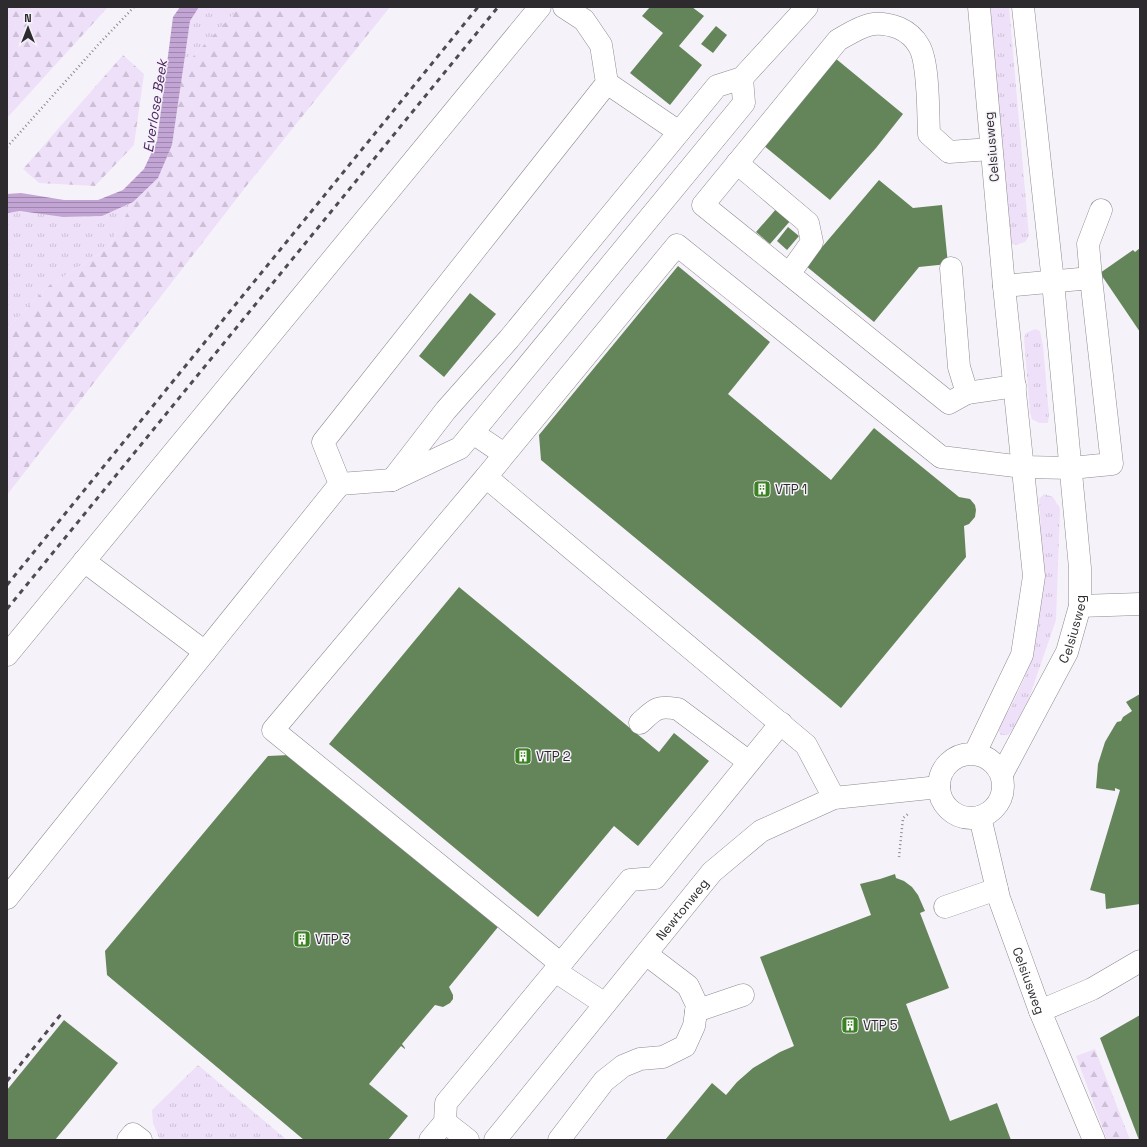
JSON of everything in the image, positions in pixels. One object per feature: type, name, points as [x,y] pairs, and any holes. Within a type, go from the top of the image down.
[{"type":"street","points":[[7,656],[540,7]]},
{"type":"street","points":[[564,7],[584,20],[601,45],[607,83],[679,132]]},
{"type":"street","points":[[392,480],[446,410],[509,339],[717,86],[742,78],[807,7]]},
{"type":"street","name":"Celsiusweg","points":[[976,754],[1022,655],[1034,576],[1004,286],[979,7]]},
{"type":"street","name":"Celsiusweg","points":[[1002,774],[1067,652],[1080,606],[1080,568],[1071,468],[1053,282],[1023,7]]},
{"type":"street","points":[[991,149],[949,152],[929,134],[926,67],[920,46],[908,32],[887,24],[863,26],[838,40],[703,204],[948,403],[967,393],[1015,386]]},
{"type":"street","points":[[7,898],[340,484],[392,480],[460,448],[744,103],[742,78]]},
{"type":"street","points":[[340,484],[323,442],[607,83]]},
{"type":"street","points":[[737,163],[808,222],[812,242],[788,274]]},
{"type":"street","points":[[605,1004],[558,967],[273,730],[486,477],[677,245],[942,457],[1023,467],[1071,468],[1112,464],[1088,244],[1101,210]]},
{"type":"street","points":[[951,268],[959,367],[967,393]]},
{"type":"street","points":[[1004,286],[1091,278]]},
{"type":"street","points":[[473,433],[504,454]]},
{"type":"street","points":[[486,477],[806,745],[834,798]]},
{"type":"street","points":[[84,562],[205,652]]},
{"type":"street","points":[[1080,606],[1140,604]]},
{"type":"street","points":[[640,723],[657,708],[668,707],[678,709],[749,762]]},
{"type":"street","points":[[430,1140],[445,1122],[446,1103],[630,880],[655,878],[781,724]]},
{"type":"street","points":[[976,754],[984,756],[992,760],[1002,774],[1003,791],[1000,800],[995,808],[980,817],[966,817],[952,812],[941,797],[939,787],[941,773],[949,762],[961,755],[976,754]]},
{"type":"street","name":"Newtonweg","points":[[495,1140],[712,872],[761,831],[834,798],[939,787]]},
{"type":"street","name":"Celsiusweg","points":[[980,817],[999,898],[1040,1011],[1094,1140]]},
{"type":"street","points":[[944,907],[997,889]]},
{"type":"street","points":[[558,1140],[604,1081],[623,1066],[640,1059],[663,1057],[685,1046],[694,1026],[697,1005],[688,986],[646,954]]},
{"type":"street","points":[[1040,1011],[1092,989],[1140,961]]},
{"type":"street","points":[[696,1011],[743,995]]},
{"type":"street","points":[[445,1122],[468,1140]]},
{"type":"street","points":[[128,1140],[133,1134],[141,1140]]},
{"type":"path","points":[[7,147],[134,7]]},
{"type":"path","points":[[900,857],[902,818],[915,808],[918,789]]},
{"type":"green space","points":[[7,7],[108,7],[7,118]]},
{"type":"green space","points":[[199,7],[240,7],[183,67],[190,21]]},
{"type":"green space","points":[[240,7],[390,7],[248,184],[7,495],[7,329],[47,287],[108,248],[133,202],[158,178],[172,145],[183,67]]},
{"type":"green space","points":[[989,7],[1009,7],[1029,236],[1025,242],[1016,245],[1010,242]]},
{"type":"green space","points":[[123,55],[144,74],[134,145],[95,186],[39,183],[23,169]]},
{"type":"green space","points":[[133,202],[108,248],[47,287],[7,329],[7,213],[20,211],[63,217],[102,216]]},
{"type":"green space","points":[[1035,329],[1040,331],[1043,346],[1049,415],[1048,423],[1039,423],[1032,419],[1030,412],[1024,338],[1026,333]]},
{"type":"green space","points":[[1044,494],[1053,497],[1060,509],[1056,620],[1029,698],[1014,728],[1008,735],[1001,735],[998,730],[999,726],[1011,707],[1025,677],[1038,618],[1041,527],[1039,499]]},
{"type":"green space","points":[[1095,1049],[1130,1140],[1107,1140],[1076,1056]]},
{"type":"green space","points":[[198,1065],[287,1140],[160,1140],[153,1123],[152,1110]]},
{"type":"shaded area","points":[[180,7],[199,7],[190,21],[172,145],[158,178],[133,202],[102,216],[63,217],[20,211],[7,213],[7,194],[21,193],[64,200],[98,200],[123,190],[144,169],[157,141],[173,17]]},
{"type":"building","points":[[650,7],[692,7],[704,16],[679,46],[702,65],[670,105],[630,73],[663,33],[642,16]]},
{"type":"building","points":[[716,26],[727,35],[713,53],[701,44]]},
{"type":"building","points":[[835,58],[903,114],[876,148],[830,200],[763,145]]},
{"type":"building","points":[[879,180],[913,208],[942,205],[948,264],[919,267],[874,322],[806,266]]},
{"type":"building","points":[[777,208],[791,220],[770,244],[756,232]]},
{"type":"building","points":[[788,227],[799,236],[787,250],[777,241]]},
{"type":"building","points":[[1140,248],[1140,332],[1100,273],[1133,250],[1135,252]]},
{"type":"building","name":"VTP 1","points":[[678,266],[770,342],[728,394],[831,480],[874,428],[959,497],[970,499],[975,505],[975,517],[969,524],[964,526],[966,557],[841,708],[541,460],[539,435]]},
{"type":"building","points":[[470,293],[496,314],[444,377],[419,356]]},
{"type":"building","name":"VTP 2","points":[[459,587],[659,752],[674,733],[709,761],[638,846],[614,826],[538,917],[329,744]]},
{"type":"building","points":[[1140,694],[1140,904],[1106,909],[1105,894],[1090,890],[1120,790],[1115,788],[1115,791],[1096,788],[1098,764],[1105,742],[1115,725],[1132,711],[1126,702]]},
{"type":"building","name":"VTP 3","points":[[289,755],[498,927],[449,987],[453,995],[453,999],[450,1003],[443,1007],[435,1005],[402,1044],[405,1049],[401,1046],[369,1084],[408,1116],[388,1140],[304,1140],[107,975],[105,951],[268,756]]},
{"type":"building","name":"VTP 5","points":[[895,874],[896,878],[904,881],[912,887],[918,895],[925,911],[920,913],[949,988],[906,1004],[950,1121],[997,1103],[1011,1140],[665,1140],[712,1083],[726,1095],[737,1082],[753,1068],[780,1052],[794,1046],[760,957],[871,915],[860,884]]},
{"type":"building","points":[[1140,1015],[1140,1140],[1139,1140],[1100,1038]]},
{"type":"building","points":[[64,1020],[118,1063],[55,1140],[7,1140],[7,1090]]},
{"type":"railway","points":[[7,585],[478,7]]},
{"type":"railway","points":[[7,609],[498,7]]},
{"type":"railway","points":[[7,1081],[62,1013]]},
{"type":"place","name":"VTP 1","points":[[762,489]]},
{"type":"place","name":"VTP 2","points":[[523,756]]},
{"type":"place","name":"VTP 3","points":[[302,939]]},
{"type":"place","name":"VTP 5","points":[[850,1025]]},
{"type":"water label","name":"Everlose Beek","points":[[155,106]]}]
